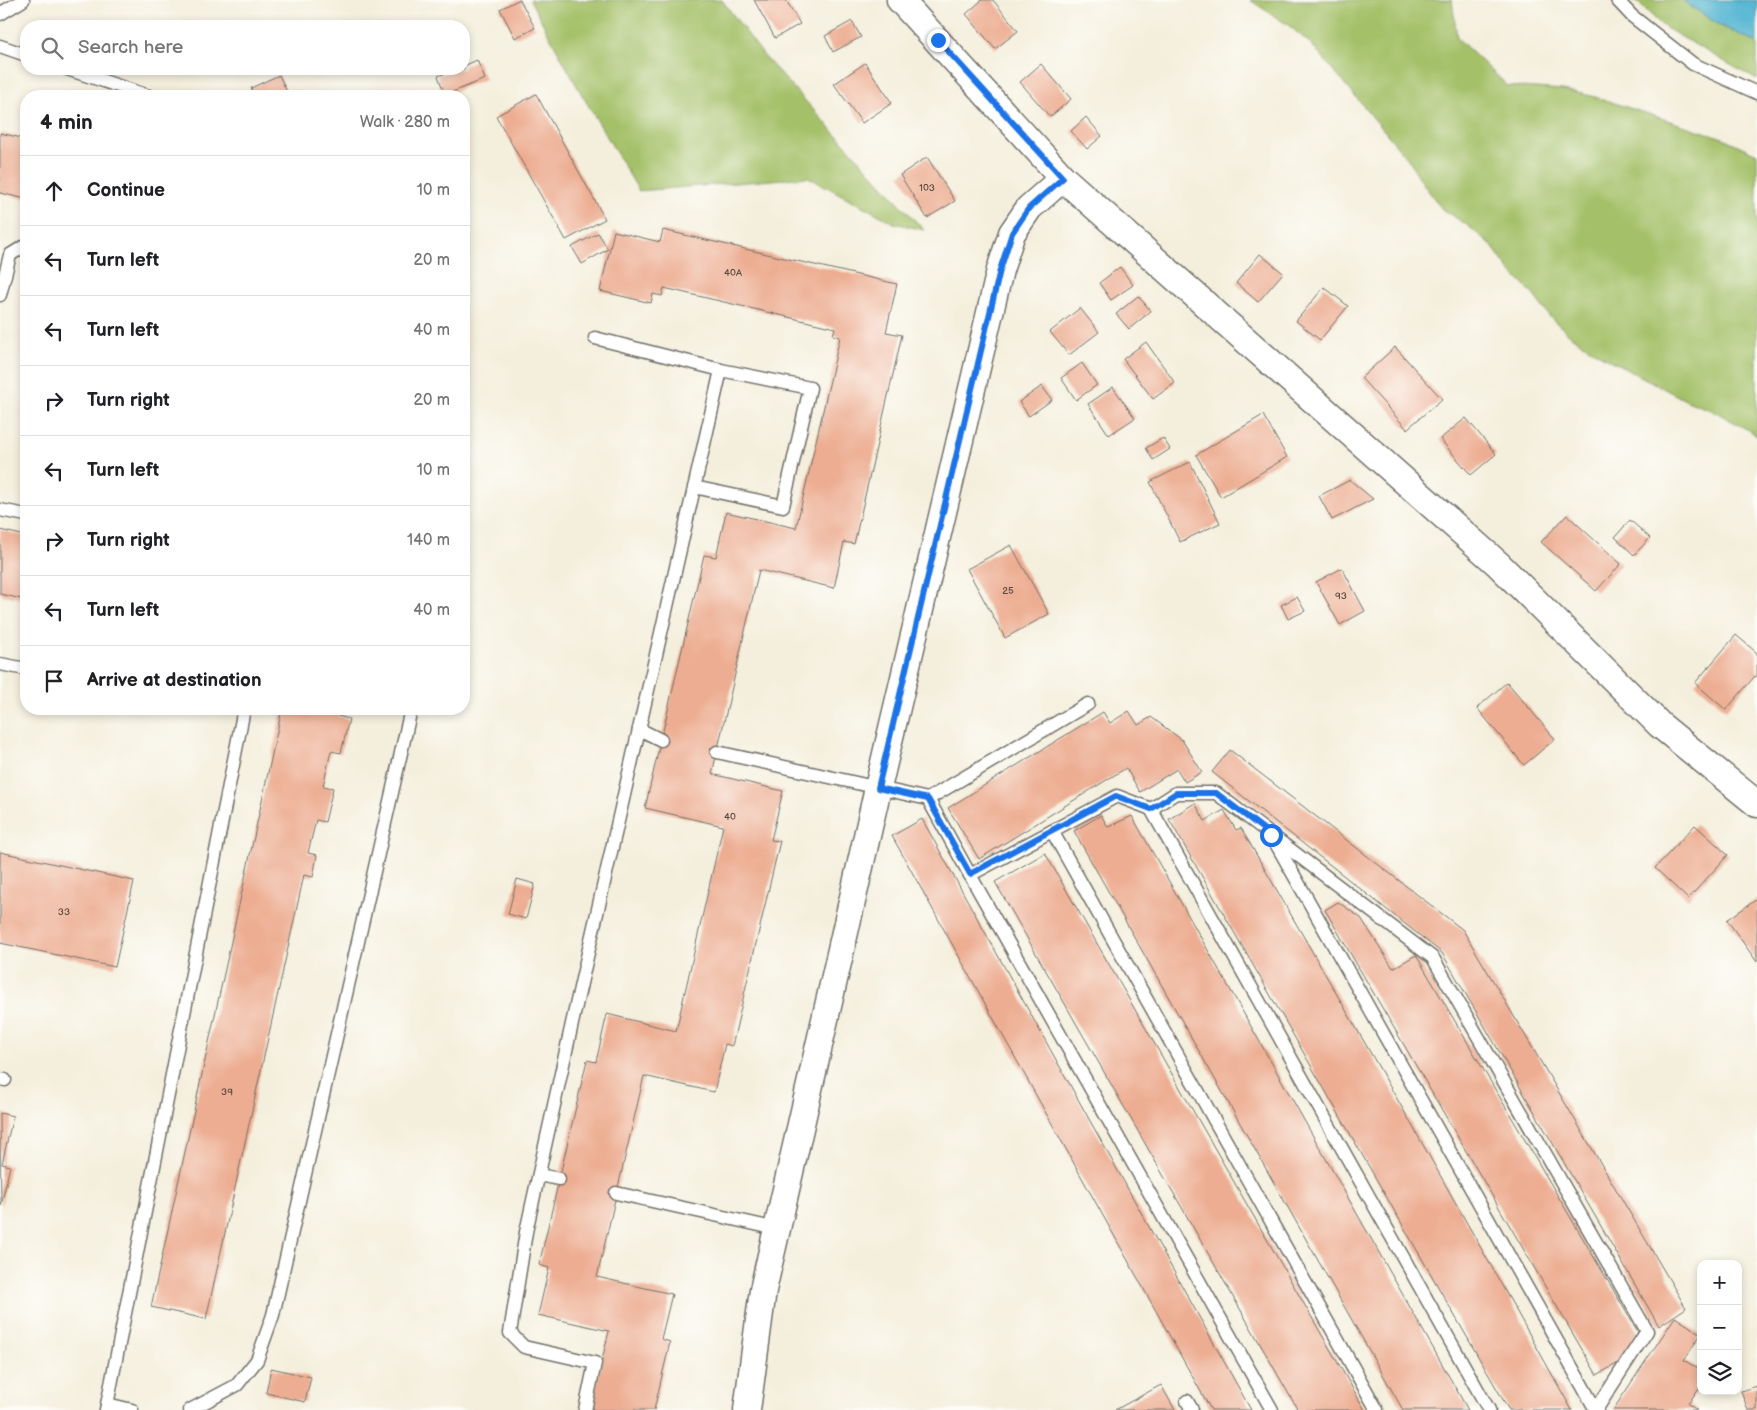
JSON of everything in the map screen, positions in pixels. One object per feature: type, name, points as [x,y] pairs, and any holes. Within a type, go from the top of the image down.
[{"type":"street","points":[[900,0],[1063,178],[1498,564],[1660,725],[1757,804]]},
{"type":"street","points":[[747,1410],[763,1290],[878,788],[1003,261],[1012,233],[1029,208],[1063,178]]},
{"type":"lane","points":[[0,14],[23,0]]},
{"type":"lane","points":[[1617,0],[1632,16],[1693,64],[1757,93]]},
{"type":"lane","points":[[0,46],[20,53]]},
{"type":"lane","points":[[85,75],[131,90]]},
{"type":"lane","points":[[0,295],[10,255],[20,249]]},
{"type":"lane","points":[[594,338],[721,370],[810,388],[783,506],[694,487]]},
{"type":"lane","points":[[585,1410],[595,1363],[524,1347],[510,1333],[526,1232],[721,370]]},
{"type":"lane","points":[[0,510],[20,514]]},
{"type":"lane","points":[[0,664],[20,668]]},
{"type":"lane","points":[[717,752],[928,799],[1088,704]]},
{"type":"lane","points":[[132,1410],[107,1407],[240,715]]},
{"type":"lane","points":[[190,1410],[237,1385],[257,1360],[273,1315],[410,715]]},
{"type":"lane","points":[[639,729],[661,740]]},
{"type":"lane","points":[[1151,809],[1176,793],[1216,793],[1433,958],[1647,1331],[1596,1410],[1271,835]]},
{"type":"lane","points":[[970,874],[1116,796],[1151,809],[1489,1410]]},
{"type":"lane","points":[[928,799],[1272,1410]]},
{"type":"lane","points":[[1052,831],[1377,1410]]},
{"type":"lane","points":[[539,1175],[559,1179]]},
{"type":"lane","points":[[616,1193],[777,1228]]},
{"type":"green space","points":[[530,0],[722,0],[764,56],[924,230],[894,223],[808,177],[639,191],[578,88]]},
{"type":"green space","points":[[1250,0],[1452,0],[1457,38],[1508,86],[1563,90],[1592,96],[1723,138],[1757,154],[1757,435],[1716,412],[1687,401],[1599,354],[1571,336],[1550,317],[1532,293],[1510,271],[1491,245],[1467,225],[1442,209],[1408,159],[1311,44],[1288,25]]},
{"type":"green space","points":[[1635,0],[1682,0],[1719,25],[1757,43],[1757,80],[1664,27]]},
{"type":"water","points":[[1682,0],[1757,0],[1757,43],[1719,25]]},
{"type":"building","points":[[520,0],[535,28],[515,38],[500,9]]},
{"type":"building","points":[[754,0],[786,0],[800,24],[775,38]]},
{"type":"building","points":[[982,0],[993,0],[1018,31],[995,49],[966,14]]},
{"type":"building","points":[[852,21],[861,37],[833,52],[825,36]]},
{"type":"building","points":[[477,60],[485,79],[458,90],[443,90],[438,76],[470,75],[470,63]]},
{"type":"building","points":[[865,63],[892,103],[862,123],[834,84]]},
{"type":"building","points":[[1041,64],[1071,99],[1050,117],[1020,82]]},
{"type":"building","points":[[279,75],[286,90],[252,90],[251,88]]},
{"type":"building","points":[[536,94],[605,219],[566,240],[496,116]]},
{"type":"building","points":[[1086,117],[1102,136],[1087,149],[1071,131]]},
{"type":"building","points":[[0,133],[20,138],[20,198],[0,193]]},
{"type":"building","points":[[927,157],[955,201],[927,218],[900,175]]},
{"type":"building","points":[[663,230],[897,284],[886,332],[902,335],[854,544],[844,542],[834,588],[759,570],[712,774],[783,791],[771,840],[780,841],[732,1046],[725,1044],[714,1092],[644,1076],[597,1277],[672,1294],[661,1339],[670,1342],[654,1410],[590,1410],[609,1331],[538,1315],[549,1268],[539,1265],[587,1060],[596,1062],[607,1014],[676,1031],[723,826],[645,808],[704,555],[716,557],[726,512],[796,528],[840,337],[833,335],[835,328],[664,288],[662,296],[653,294],[651,303],[600,291],[614,231],[660,242]]},
{"type":"building","points":[[598,233],[608,249],[582,264],[572,247]]},
{"type":"building","points":[[1260,254],[1283,273],[1258,302],[1236,283]]},
{"type":"building","points":[[1120,267],[1133,285],[1111,300],[1099,283]]},
{"type":"building","points":[[1324,287],[1348,306],[1320,340],[1296,321]]},
{"type":"building","points":[[1138,296],[1151,311],[1129,329],[1116,314]]},
{"type":"building","points":[[1080,308],[1099,332],[1069,355],[1050,332]]},
{"type":"building","points":[[1146,342],[1175,383],[1153,399],[1123,359]]},
{"type":"building","points":[[1395,347],[1442,399],[1407,429],[1361,378]]},
{"type":"building","points":[[1082,363],[1097,385],[1076,400],[1061,378]]},
{"type":"building","points":[[1042,386],[1052,400],[1029,416],[1019,402]]},
{"type":"building","points":[[1113,387],[1135,418],[1109,435],[1088,404]]},
{"type":"building","points":[[1263,415],[1287,457],[1221,497],[1196,455]]},
{"type":"building","points":[[1466,418],[1496,454],[1471,475],[1440,439]]},
{"type":"building","points":[[1163,438],[1170,449],[1153,460],[1146,448]]},
{"type":"building","points":[[1190,462],[1220,523],[1180,542],[1150,482]]},
{"type":"building","points":[[1350,480],[1373,499],[1332,520],[1319,496]]},
{"type":"building","points":[[1567,515],[1621,564],[1596,591],[1541,542]]},
{"type":"building","points":[[1630,520],[1650,538],[1634,555],[1615,537]]},
{"type":"building","points":[[0,530],[20,535],[20,599],[0,594]]},
{"type":"building","points":[[1011,545],[1049,614],[1005,638],[967,569]]},
{"type":"building","points":[[1342,568],[1365,611],[1340,625],[1316,582]]},
{"type":"building","points":[[1297,597],[1305,611],[1288,619],[1281,605]]},
{"type":"building","points":[[1736,635],[1757,653],[1757,678],[1755,676],[1726,710],[1695,683]]},
{"type":"building","points":[[1507,682],[1555,739],[1524,765],[1477,708]]},
{"type":"building","points":[[1129,711],[1138,725],[1151,717],[1182,740],[1202,772],[1185,782],[1177,769],[1140,792],[1126,768],[979,859],[948,808],[1103,712],[1110,723]]},
{"type":"building","points":[[281,715],[338,715],[349,719],[341,753],[331,751],[323,786],[333,788],[325,822],[316,820],[308,853],[317,855],[313,877],[304,875],[206,1319],[151,1307]]},
{"type":"building","points":[[1230,750],[1463,930],[1686,1308],[1659,1326],[1442,953],[1212,772]]},
{"type":"building","points":[[1195,803],[1205,821],[1224,810],[1236,830],[1241,828],[1404,1111],[1572,1410],[1509,1410],[1169,819]]},
{"type":"building","points":[[1101,815],[1108,827],[1132,816],[1468,1410],[1403,1410],[1074,831]]},
{"type":"building","points":[[922,819],[1251,1410],[1211,1410],[892,836]]},
{"type":"building","points":[[1695,825],[1728,855],[1688,899],[1655,868]]},
{"type":"building","points":[[0,852],[134,881],[115,967],[0,943]]},
{"type":"building","points":[[1045,853],[1365,1410],[1298,1410],[995,882]]},
{"type":"building","points":[[517,879],[535,884],[526,919],[508,914]]},
{"type":"building","points":[[1757,899],[1757,962],[1727,920]]},
{"type":"building","points":[[1338,902],[1361,918],[1393,968],[1416,955],[1638,1332],[1620,1362],[1597,1375],[1325,910]]},
{"type":"building","points":[[0,1113],[13,1116],[2,1164],[10,1166],[1,1206]]},
{"type":"building","points":[[1675,1317],[1697,1331],[1697,1340],[1684,1360],[1697,1368],[1697,1391],[1688,1404],[1697,1410],[1613,1410]]},
{"type":"building","points":[[271,1368],[311,1377],[305,1402],[266,1393]]},
{"type":"building","points":[[1161,1385],[1175,1410],[1115,1410]]},
{"type":"building","points":[[1757,1386],[1757,1410],[1748,1410],[1742,1391]]},
{"type":"route","points":[[938,40],[1063,178],[1029,208],[1012,233],[1000,270],[878,788],[928,799],[970,874],[1116,796],[1151,809],[1176,793],[1216,793],[1271,835]]}]
